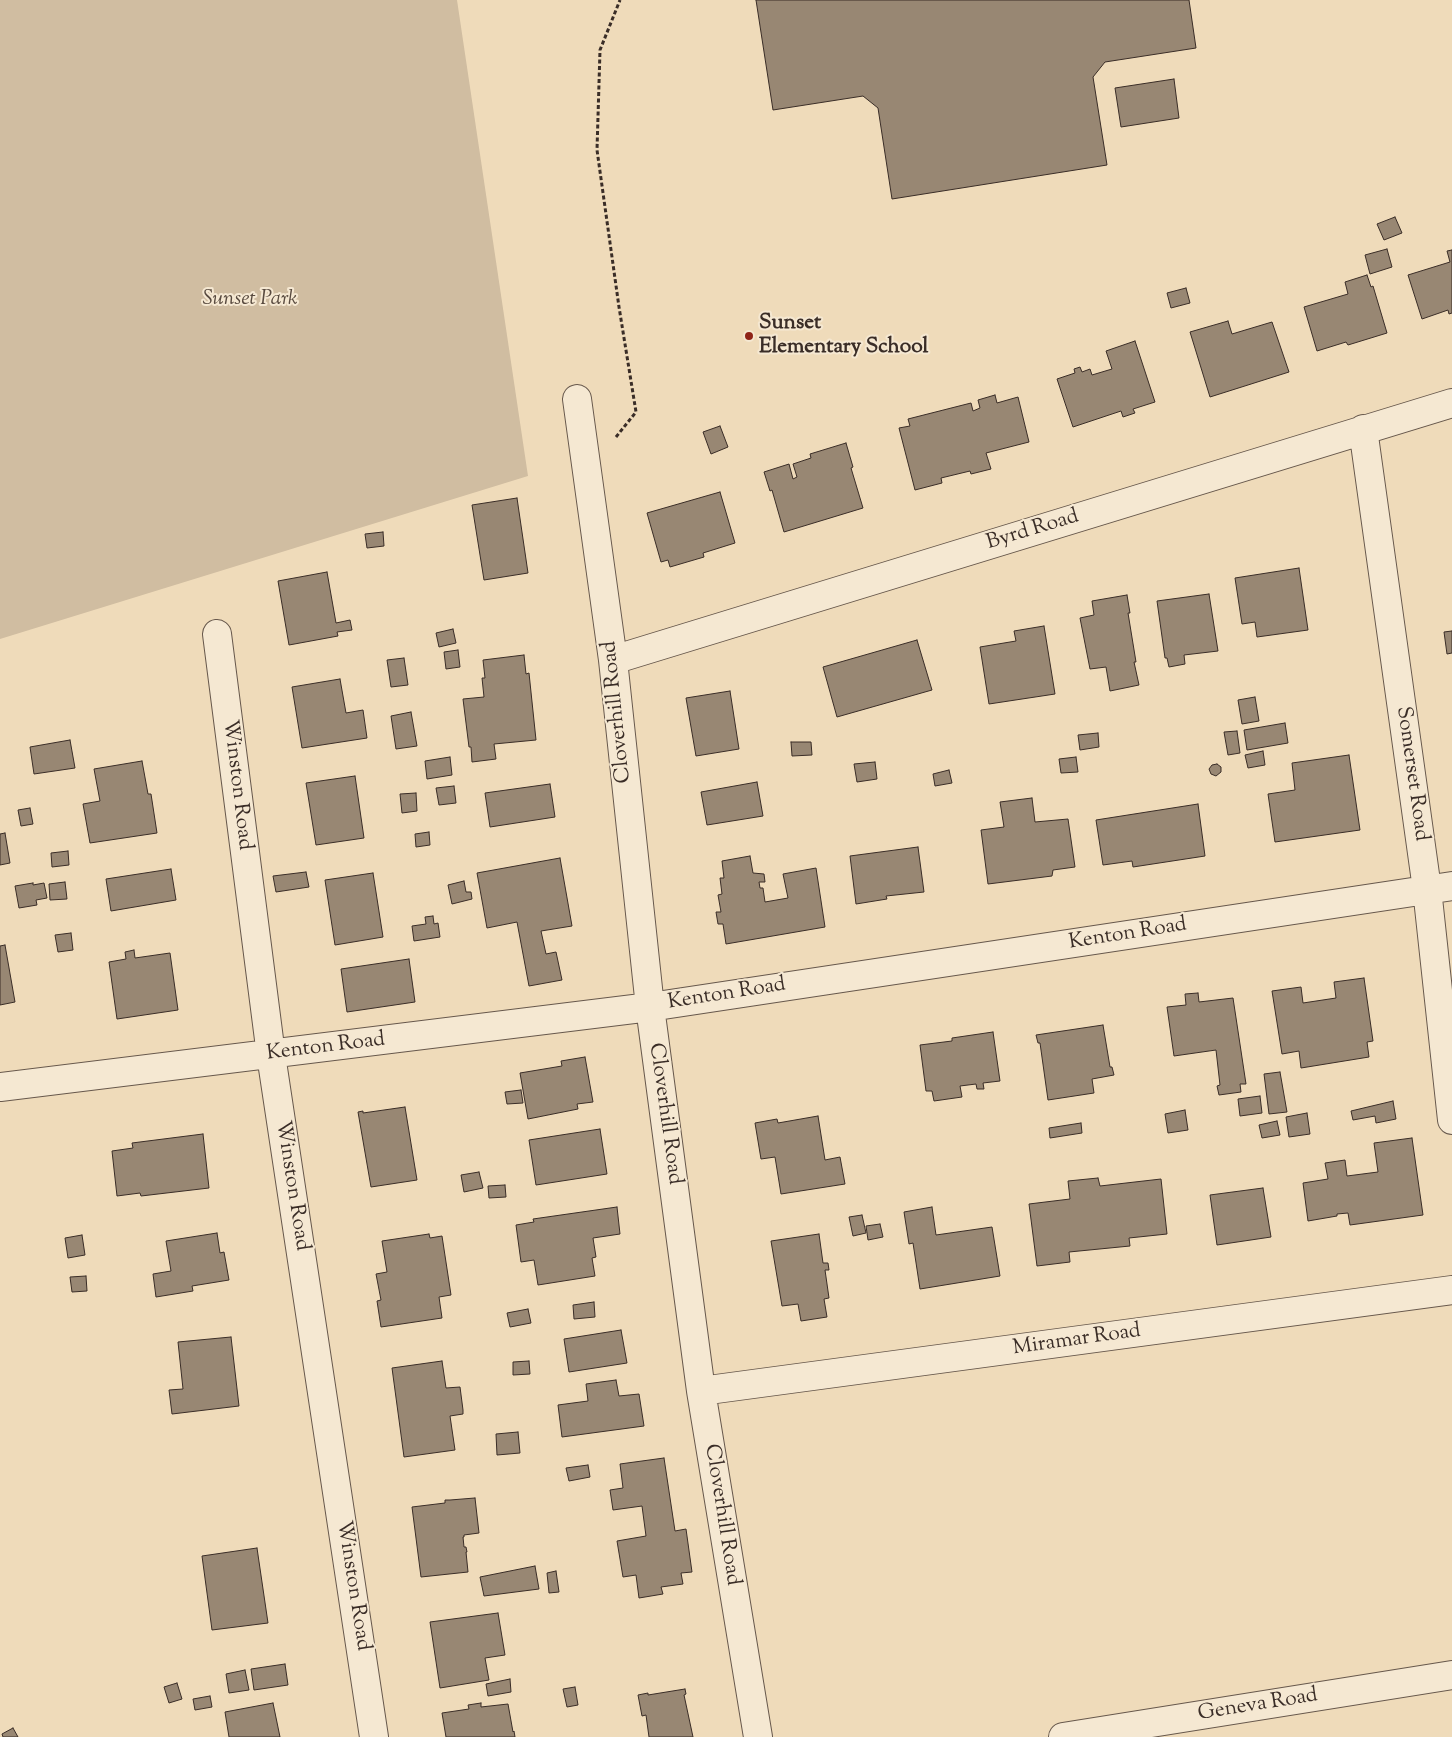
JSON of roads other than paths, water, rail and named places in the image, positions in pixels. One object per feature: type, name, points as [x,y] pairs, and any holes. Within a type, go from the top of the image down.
[{"type":"street","name":"Cloverhill Road","points":[[577,399],[613,660],[650,1007],[701,1391],[758,1737]]},
{"type":"street","name":"Byrd Road","points":[[613,660],[1452,403]]},
{"type":"street","name":"Somerset Road","points":[[1363,429],[1440,888],[1452,1120]]},
{"type":"street","name":"Winston Road","points":[[217,634],[271,1055],[374,1737]]},
{"type":"street","name":"Kenton Road","points":[[0,1087],[650,1007],[1440,888]]},
{"type":"street","name":"Miramar Road","points":[[701,1391],[1452,1290]]},
{"type":"street","name":"Geneva Road","points":[[1063,1737],[1452,1675]]},
{"type":"place","name":"Sunset Elementary School","points":[[749,336]]},
{"type":"park label","name":"Sunset Park","points":[[250,300]]}]
